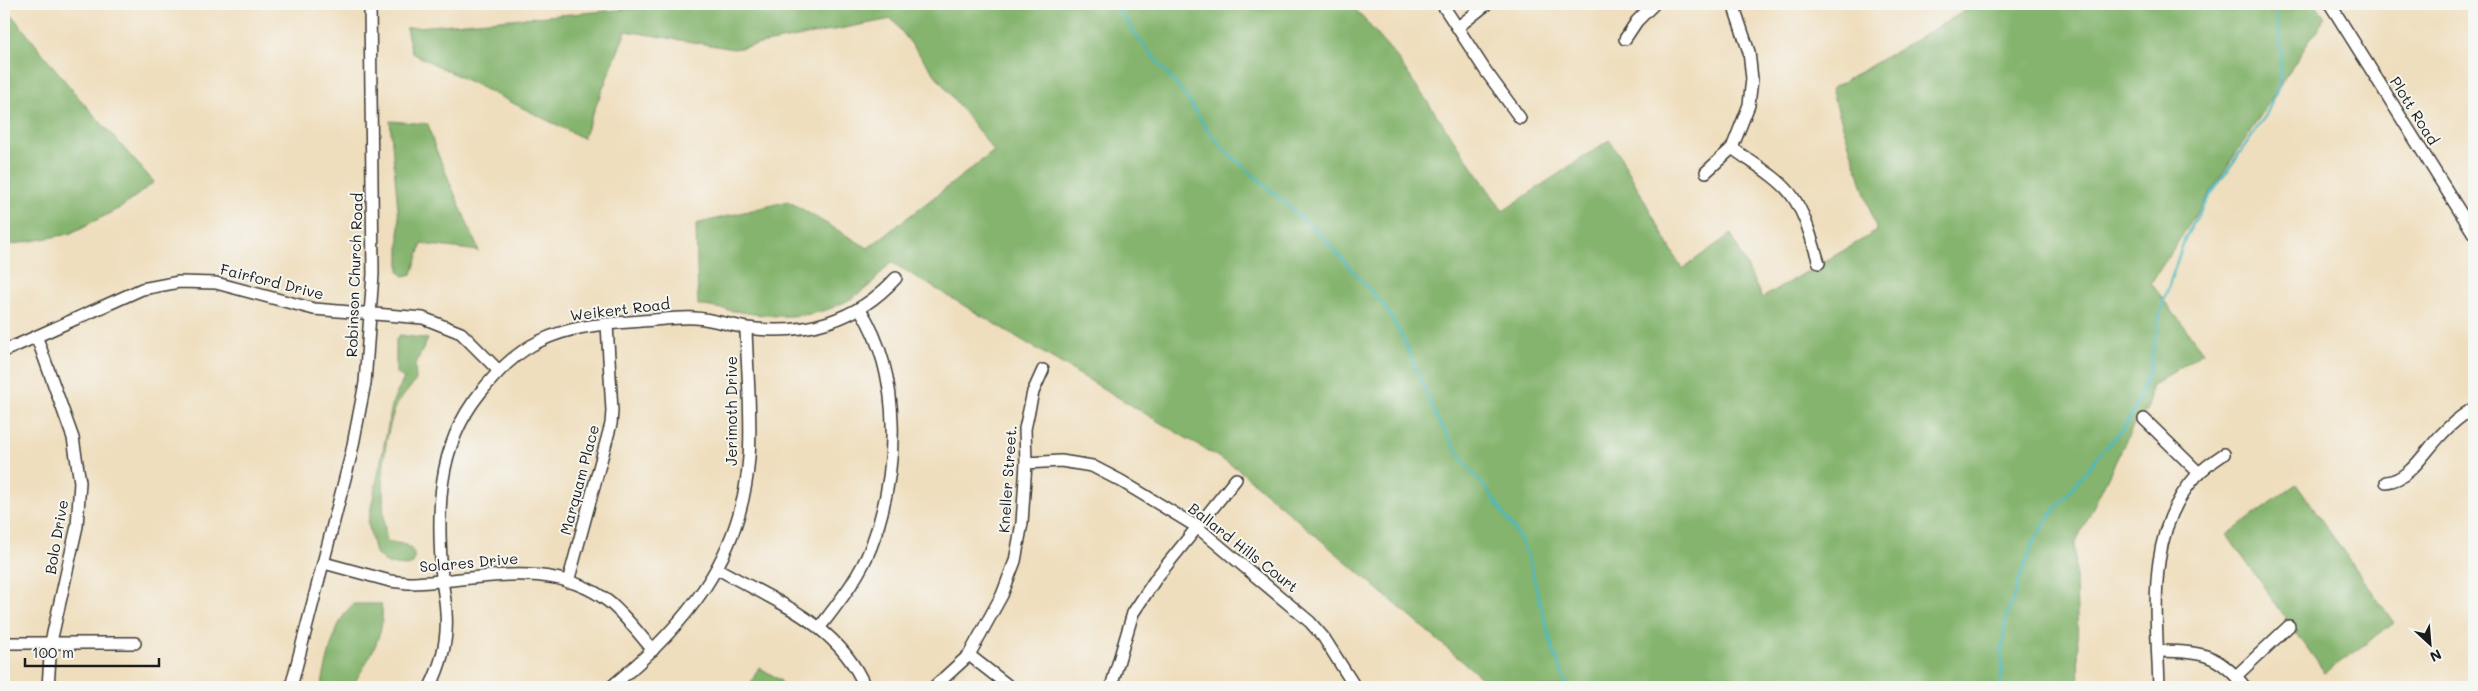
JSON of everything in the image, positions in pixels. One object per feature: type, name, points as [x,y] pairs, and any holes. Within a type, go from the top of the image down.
[{"type":"street","name":"Robinson Church Road","points":[[291,687],[359,421],[366,383],[372,313],[373,274],[370,4]]},
{"type":"street","points":[[1442,4],[1485,70],[1520,118]]},
{"type":"street","points":[[1458,27],[1487,4]]},
{"type":"street","points":[[1624,39],[1637,20],[1654,4]]},
{"type":"street","points":[[1706,172],[1732,148],[1748,105],[1752,79],[1749,52],[1732,4]]},
{"type":"street","name":"Plott Road","points":[[2330,4],[2474,234]]},
{"type":"street","points":[[1732,148],[1772,177],[1792,196],[1802,213],[1819,263]]},
{"type":"street","name":"Weikert Road","points":[[430,687],[443,653],[446,614],[442,580],[441,492],[448,450],[466,410],[498,370],[540,341],[563,332],[607,324],[695,318],[746,328],[799,330],[827,324],[860,308],[884,292],[896,278]]},
{"type":"street","name":"Fairford Drive","points":[[4,351],[37,338],[130,293],[154,286],[179,282],[204,282],[228,285],[314,310],[423,318],[449,327],[472,342],[498,370]]},
{"type":"street","points":[[820,627],[842,598],[863,563],[870,548],[887,494],[892,434],[889,397],[882,357],[874,330],[860,308]]},
{"type":"street","name":"Marquam Place","points":[[568,582],[611,424],[612,411],[607,324]]},
{"type":"street","name":"Jerimoth Drive","points":[[611,687],[653,650],[687,613],[718,569],[739,516],[746,486],[749,456],[746,328]]},
{"type":"street","name":"Bolo Drive","points":[[37,338],[72,438],[80,482],[77,526],[50,643],[48,687]]},
{"type":"street","name":"Kneller Street.","points":[[934,687],[969,655],[1002,595],[1015,560],[1022,523],[1026,462],[1024,429],[1033,392],[1043,370]]},
{"type":"street","points":[[2386,482],[2394,482],[2405,475],[2445,431],[2474,408]]},
{"type":"street","points":[[2144,419],[2199,473]]},
{"type":"street","points":[[2159,687],[2157,576],[2161,546],[2175,507],[2199,473],[2224,454]]},
{"type":"street","name":"Ballard Hills Court","points":[[1026,462],[1061,461],[1092,466],[1197,527],[1310,622],[1324,638],[1355,687]]},
{"type":"street","points":[[1111,687],[1133,613],[1197,527],[1236,479]]},
{"type":"street","name":"Solares Drive","points":[[324,562],[390,581],[408,583],[521,573],[543,575],[594,592],[610,603],[653,650]]},
{"type":"street","points":[[718,569],[820,627],[849,657],[865,687]]},
{"type":"street","points":[[2236,676],[2289,626]]},
{"type":"street","points":[[4,643],[134,642]]},
{"type":"street","points":[[2158,651],[2202,653],[2222,662],[2245,687]]},
{"type":"street","points":[[969,655],[1010,687]]},
{"type":"green space","points":[[4,4],[12,4],[6,8],[78,97],[154,182],[122,207],[69,234],[4,246]]},
{"type":"green space","points":[[665,4],[1351,4],[1395,55],[1503,211],[1609,140],[1619,154],[1682,269],[1731,234],[1762,298],[1877,231],[1831,89],[1977,4],[2316,4],[2325,17],[2151,283],[2203,352],[2151,387],[2148,409],[2134,424],[2075,544],[2079,687],[1489,687],[1490,685],[1238,469],[891,262],[861,292],[841,304],[822,311],[782,316],[762,315],[698,305],[696,224],[788,201],[868,248],[994,151],[892,19],[734,49],[626,31],[583,138],[412,53],[406,28],[665,6]]},
{"type":"green space","points":[[390,121],[428,124],[434,145],[479,251],[422,244],[412,274],[404,276],[399,272],[399,220]]},
{"type":"green space","points":[[400,335],[428,339],[415,365],[416,380],[400,400],[394,412],[389,427],[384,459],[383,493],[386,541],[403,544],[411,549],[414,557],[413,564],[407,566],[388,564],[375,553],[368,523],[393,401],[404,378],[396,373],[396,340]]},
{"type":"green space","points":[[2296,484],[2394,623],[2325,673],[2227,535]]},
{"type":"green space","points":[[354,604],[381,604],[382,615],[379,637],[352,687],[321,687],[336,630],[347,611]]},
{"type":"green space","points":[[759,667],[780,680],[783,687],[749,687]]},
{"type":"waterway","points":[[1115,4],[1138,38],[1187,98],[1208,131],[1226,151],[1321,235],[1384,306],[1401,334],[1438,420],[1464,462],[1491,495],[1519,537],[1527,554],[1554,653],[1568,687]]},
{"type":"waterway","points":[[2001,687],[2002,646],[2007,614],[2033,543],[2047,520],[2103,450],[2124,428],[2132,414],[2150,369],[2161,309],[2185,238],[2205,203],[2266,115],[2277,91],[2281,76],[2281,47],[2274,4]]}]
